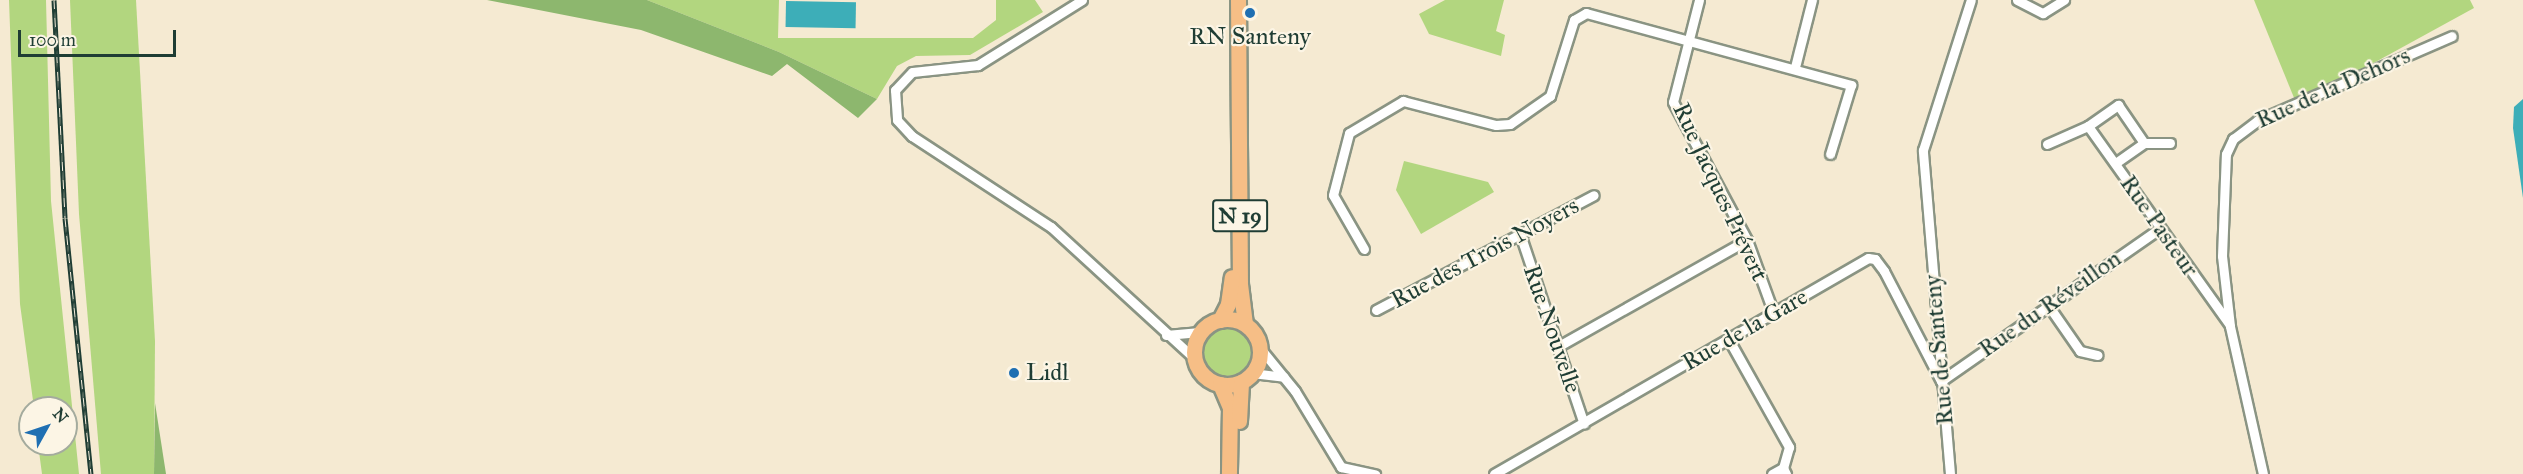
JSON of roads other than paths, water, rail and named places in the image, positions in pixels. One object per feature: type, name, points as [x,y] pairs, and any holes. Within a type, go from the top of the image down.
[{"type":"main road","name":"N 19","points":[[1220,320],[1232,285],[1233,148],[1237,109],[1238,0]]},
{"type":"main road","name":"N 19","points":[[1237,109],[1241,156],[1240,284],[1245,324]]},
{"type":"main road","points":[[1229,474],[1230,407],[1220,384],[1201,373],[1195,359],[1195,342],[1200,332],[1220,320],[1245,324],[1260,348],[1258,363],[1246,378],[1239,474]]},
{"type":"main road","points":[[1220,384],[1246,378]]},
{"type":"street","points":[[1082,0],[978,65],[912,72],[895,90],[897,120],[912,136],[1051,227],[1119,287],[1166,335],[1195,359]]},
{"type":"street","name":"Rue Jacques Prévert","points":[[1699,0],[1687,38],[1673,102],[1747,240],[1774,314]]},
{"type":"street","points":[[1795,68],[1812,0]]},
{"type":"street","name":"Rue de Santeny","points":[[1950,474],[1923,150],[1971,0]]},
{"type":"street","points":[[2017,0],[2043,13],[2064,0]]},
{"type":"street","points":[[1364,249],[1333,195],[1349,133],[1403,100],[1496,125],[1510,124],[1550,96],[1574,20],[1586,13],[1687,38],[1851,85],[1830,154]]},
{"type":"street","name":"Rue de la Dehors","points":[[2263,474],[2230,326],[2222,256],[2226,154],[2233,139],[2258,120],[2452,36]]},
{"type":"street","points":[[2047,144],[2088,126],[2118,105],[2144,143]]},
{"type":"street","name":"Rue Pasteur","points":[[2088,126],[2230,326]]},
{"type":"street","points":[[2115,163],[2144,143],[2170,144]]},
{"type":"street","name":"Rue des Trois Noyers","points":[[1376,310],[1594,195]]},
{"type":"street","name":"Rue du Réveillon","points":[[1941,381],[2160,228]]},
{"type":"street","name":"Rue Nouvelle","points":[[1520,234],[1584,424]]},
{"type":"street","points":[[1557,347],[1747,240]]},
{"type":"street","name":"Rue de la Gare","points":[[1494,474],[1513,469],[1584,424],[1869,258],[1875,259],[1941,381]]},
{"type":"street","points":[[2048,305],[2080,351],[2098,355]]},
{"type":"street","points":[[1166,335],[1200,332]]},
{"type":"street","points":[[1729,340],[1789,447],[1784,471],[1772,474]]},
{"type":"street","points":[[1260,348],[1284,377],[1341,467],[1375,474]]},
{"type":"street","points":[[1246,378],[1284,377]]},
{"type":"water","points":[[786,1],[856,2],[856,28],[786,27]]},
{"type":"water","points":[[2523,99],[2523,198],[2513,128],[2514,107]]},
{"type":"railway","points":[[54,0],[65,218],[91,474]]},
{"type":"place","name":"RN Santeny","points":[[1250,13]]},
{"type":"place","name":"Lidl","points":[[1014,373]]}]
